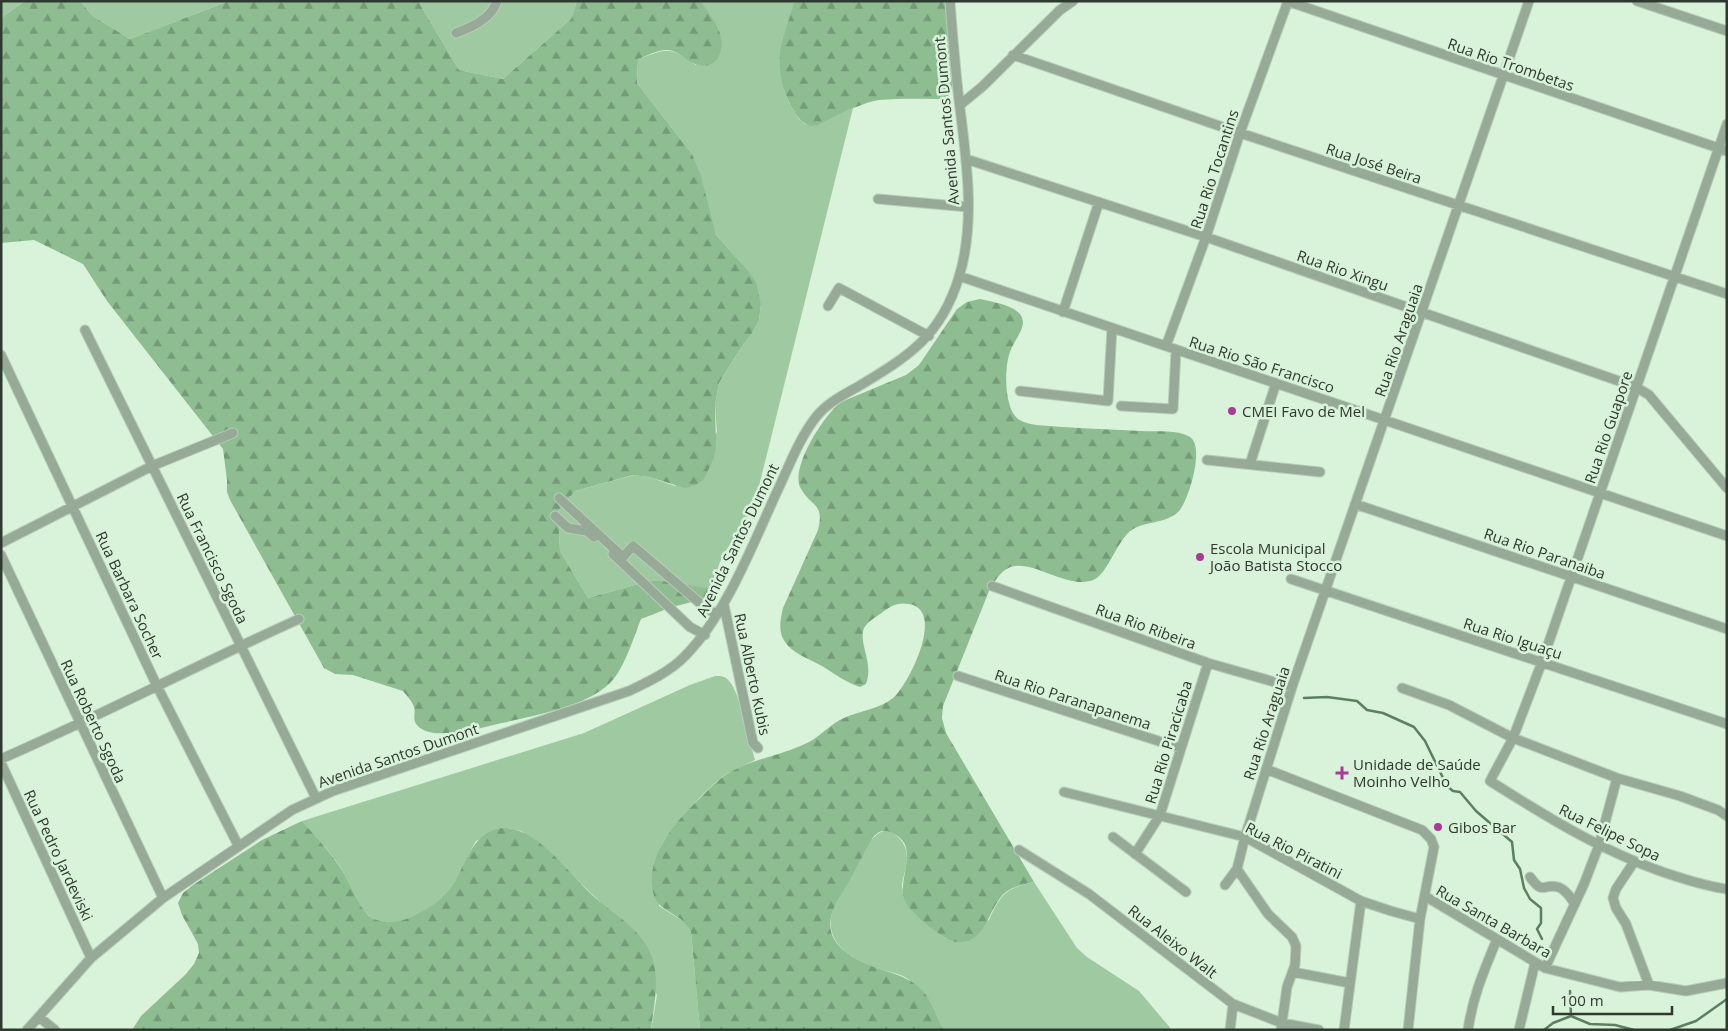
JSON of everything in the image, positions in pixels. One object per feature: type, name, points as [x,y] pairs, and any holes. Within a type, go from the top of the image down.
[{"type":"street","points":[[456,33],[476,25],[494,8],[497,1]]},
{"type":"street","name":"Avenida Santos Dumont","points":[[27,1030],[91,958],[163,898],[238,845],[292,810],[316,798],[629,691],[684,658],[705,635],[724,605],[786,471],[815,418],[828,404],[912,352],[929,336],[946,310],[959,276],[967,232],[968,207],[966,159],[950,1]]},
{"type":"street","points":[[960,105],[983,86],[1060,10],[1072,1]]},
{"type":"street","name":"Rua Rio Trombetas","points":[[1288,1],[1503,76],[1723,149]]},
{"type":"street","name":"Rua Rio Tocantins","points":[[1166,346],[1288,1]]},
{"type":"street","name":"Rua Rio Araguaia","points":[[1225,885],[1237,869],[1245,837],[1292,687],[1529,1]]},
{"type":"street","points":[[1637,1],[1727,31]]},
{"type":"street","name":"Rua José Beira","points":[[1013,55],[1240,134],[1727,294]]},
{"type":"street","name":"Rua Rio Guapore","points":[[1490,781],[1513,738],[1542,662],[1674,276],[1723,149],[1727,124]]},
{"type":"street","name":"Rua Rio Xingu","points":[[966,159],[1206,237],[1636,388],[1649,395],[1727,488]]},
{"type":"street","points":[[878,199],[968,207]]},
{"type":"street","points":[[1062,312],[1099,202]]},
{"type":"street","name":"Rua Rio São Francisco","points":[[959,276],[1727,536]]},
{"type":"street","points":[[828,306],[839,288],[929,336]]},
{"type":"street","points":[[1020,391],[1108,401],[1112,328]]},
{"type":"street","name":"Rua Francisco Sgoda","points":[[85,330],[316,798]]},
{"type":"street","points":[[1121,406],[1173,410],[1176,350]]},
{"type":"street","name":"Rua Barbara Socher","points":[[1,355],[158,686],[238,845]]},
{"type":"street","points":[[1250,464],[1276,383]]},
{"type":"street","points":[[1,543],[72,505],[152,466],[233,434]]},
{"type":"street","points":[[1207,460],[1320,472]]},
{"type":"street","points":[[559,498],[623,557],[633,546],[701,604],[717,615]]},
{"type":"street","name":"Rua Rio Paranaiba","points":[[1355,504],[1727,629]]},
{"type":"street","points":[[555,516],[568,528],[587,531],[690,626],[705,635]]},
{"type":"street","name":"Rua Roberto Sgoda","points":[[1,555],[163,898]]},
{"type":"street","name":"Rua Rio Iguaçu","points":[[1291,578],[1727,724]]},
{"type":"street","name":"Rua Rio Ribeira","points":[[992,586],[1208,663],[1292,687]]},
{"type":"street","name":"Rua Alberto Kubis","points":[[724,605],[753,744],[758,748]]},
{"type":"street","points":[[1,758],[80,724],[299,619]]},
{"type":"street","name":"Rua Rio Piracicaba","points":[[1135,854],[1160,814],[1208,663]]},
{"type":"street","name":"Rua Rio Paranapanema","points":[[958,676],[1180,748]]},
{"type":"street","points":[[1402,688],[1449,705],[1513,738],[1617,778],[1680,796],[1718,810],[1727,816]]},
{"type":"street","name":"Rua Pedro Jardeviski","points":[[1,763],[91,958]]},
{"type":"street","points":[[1266,769],[1422,830],[1431,839],[1434,848],[1420,919],[1408,1030]]},
{"type":"street","points":[[1545,968],[1575,904],[1599,845],[1617,778]]},
{"type":"street","name":"Rua Felipe Sopa","points":[[1490,781],[1538,812],[1634,862],[1711,887],[1727,889]]},
{"type":"street","name":"Rua Rio Piratini","points":[[1064,792],[1160,814],[1245,837],[1361,901],[1420,919]]},
{"type":"street","points":[[1113,837],[1186,892]]},
{"type":"street","name":"Rua Aleixo Walt","points":[[1020,850],[1090,894],[1233,1004],[1282,1026],[1319,1030]]},
{"type":"street","points":[[1634,862],[1616,889],[1613,898],[1616,908],[1626,924],[1649,985]]},
{"type":"street","points":[[1237,869],[1268,914],[1292,937],[1296,946],[1293,972],[1287,987],[1282,1026]]},
{"type":"street","points":[[1530,877],[1540,888],[1556,886],[1561,888],[1575,904]]},
{"type":"street","name":"Rua Santa Barbara","points":[[1425,896],[1545,968],[1620,988],[1649,985],[1686,990],[1727,983]]},
{"type":"street","points":[[1344,1030],[1361,901]]},
{"type":"street","points":[[1468,1030],[1474,998],[1498,939]]},
{"type":"street","points":[[1519,1030],[1535,963]]},
{"type":"street","points":[[1293,972],[1350,983]]},
{"type":"street","points":[[1230,1030],[1233,1004]]},
{"type":"street","points":[[38,1017],[55,1030]]},
{"type":"green space","points":[[1,1],[25,1],[1,18]]},
{"type":"green space","points":[[25,1],[80,1],[93,16],[130,39],[229,1],[418,1],[459,70],[503,79],[571,19],[577,1],[701,1],[721,35],[721,50],[716,60],[710,65],[702,66],[672,51],[664,50],[657,52],[638,59],[637,83],[692,154],[701,176],[716,235],[756,282],[761,304],[759,320],[719,383],[715,405],[716,445],[714,458],[704,479],[696,485],[685,488],[649,477],[633,475],[575,491],[558,511],[560,551],[588,598],[649,581],[715,589],[704,599],[672,607],[641,619],[628,654],[619,671],[609,684],[598,692],[572,705],[474,730],[442,733],[427,731],[420,728],[416,723],[414,707],[403,691],[353,675],[335,674],[324,668],[230,500],[227,492],[223,449],[107,301],[83,264],[34,240],[1,243],[1,18]]},
{"type":"green space","points":[[80,1],[229,1],[130,39],[93,16]]},
{"type":"green space","points":[[418,1],[577,1],[571,19],[503,79],[459,70]]},
{"type":"green space","points":[[701,1],[794,1],[790,22],[783,38],[780,70],[789,103],[799,119],[805,124],[814,126],[838,113],[853,108],[756,498],[746,520],[720,561],[715,589],[649,581],[588,598],[560,551],[558,511],[575,491],[634,475],[649,477],[675,486],[717,432],[715,405],[719,383],[759,320],[761,304],[746,268],[716,235],[692,154],[637,83],[638,59],[656,53],[663,51],[673,52],[696,65],[706,10]]},
{"type":"green space","points":[[794,1],[944,1],[952,20],[953,87],[948,96],[939,99],[874,101],[848,110],[814,126],[804,123],[799,119],[785,94],[780,66],[781,47]]},
{"type":"green space","points":[[980,299],[1012,308],[1022,317],[1023,324],[1010,352],[1006,377],[1010,406],[1013,414],[1018,419],[1036,425],[1166,431],[1185,434],[1194,442],[1196,451],[1194,473],[1187,496],[1179,511],[1174,515],[1161,521],[1140,526],[1128,533],[1119,544],[1104,571],[1095,579],[1084,582],[1073,581],[1025,566],[1014,566],[1002,572],[989,591],[943,706],[942,718],[946,733],[1034,882],[1006,892],[1000,898],[981,931],[975,937],[968,941],[952,941],[928,926],[908,906],[903,893],[907,855],[906,847],[902,840],[894,834],[883,831],[874,836],[840,896],[831,917],[830,927],[836,943],[858,960],[899,975],[917,985],[929,999],[943,1030],[700,1030],[691,932],[681,919],[666,910],[658,902],[653,892],[654,864],[666,838],[693,804],[728,773],[750,763],[789,751],[807,743],[839,721],[888,702],[900,690],[915,664],[924,633],[924,619],[920,609],[902,603],[887,609],[866,625],[863,640],[868,676],[866,684],[860,687],[797,653],[785,642],[780,630],[783,608],[818,530],[820,521],[818,509],[800,487],[798,478],[800,467],[818,429],[841,402],[906,375],[919,365],[957,309],[967,302]]},
{"type":"green space","points":[[715,676],[725,677],[733,686],[741,706],[755,760],[725,775],[695,803],[667,837],[661,847],[657,861],[659,906],[686,923],[691,932],[700,1030],[651,1030],[657,995],[605,907],[547,850],[521,831],[508,828],[476,841],[455,883],[444,896],[435,904],[413,917],[389,923],[378,921],[364,911],[341,868],[302,821],[584,733],[690,685]]},
{"type":"green space","points":[[302,821],[325,847],[345,875],[363,910],[370,917],[389,922],[397,922],[409,918],[428,908],[442,897],[450,889],[474,846],[488,833],[497,829],[510,828],[530,836],[555,856],[593,896],[630,926],[648,948],[655,968],[656,978],[651,1030],[132,1030],[141,1016],[186,974],[194,964],[199,953],[198,944],[182,915],[178,903],[183,893],[262,840]]},
{"type":"green space","points":[[887,830],[898,837],[905,846],[907,857],[902,886],[908,902],[918,916],[946,938],[989,920],[997,904],[1005,894],[1017,887],[1034,882],[1077,948],[1087,957],[1139,991],[1172,1030],[943,1030],[908,979],[859,961],[844,950],[833,936],[831,918],[837,900],[867,846],[875,836]]},
{"type":"waterway","points":[[1304,698],[1327,697],[1357,701],[1367,710],[1383,713],[1414,727],[1425,741],[1447,786],[1453,791],[1460,792],[1476,811],[1512,842],[1514,860],[1520,869],[1524,888],[1530,899],[1541,908],[1541,923],[1537,929],[1542,939]]},
{"type":"waterway","points":[[1570,991],[1571,1016]]},
{"type":"waterway","points":[[1670,1030],[1696,1021],[1727,999]]},
{"type":"waterway","points":[[1544,1030],[1553,1023],[1571,1016],[1590,1024],[1615,1025],[1634,1030]]},
{"type":"place","name":"CMEI Favo de Mel","points":[[1232,411]]},
{"type":"place","name":"Escola Municipal João Batista Stocco","points":[[1200,557]]},
{"type":"place","name":"Unidade de Saúde Moinho Velho","points":[[1342,773]]},
{"type":"place","name":"Gibos Bar","points":[[1438,827]]}]
